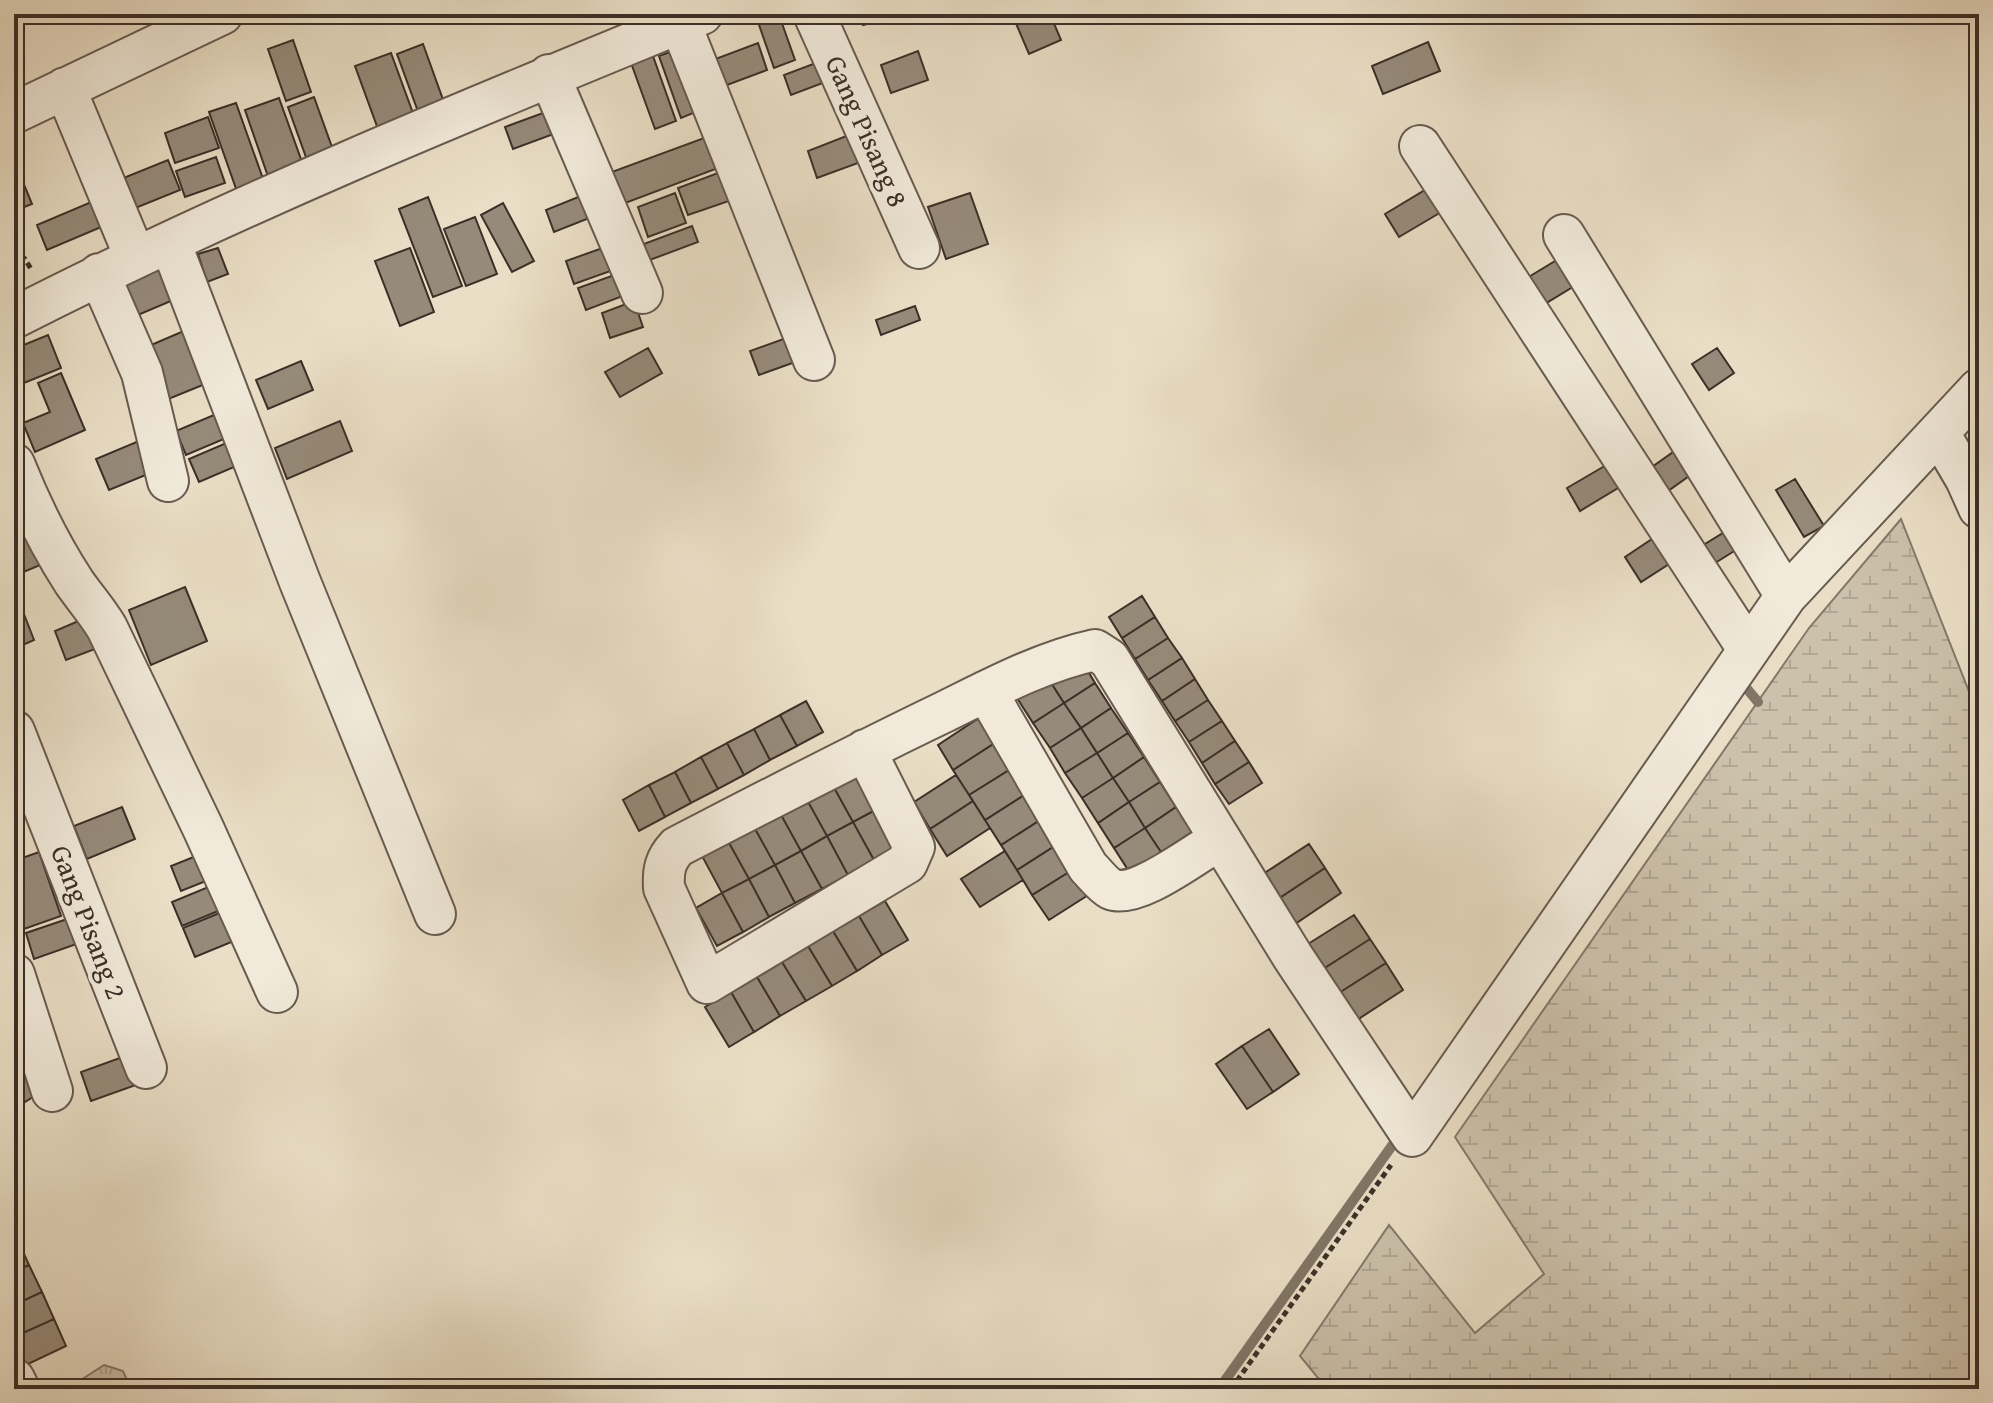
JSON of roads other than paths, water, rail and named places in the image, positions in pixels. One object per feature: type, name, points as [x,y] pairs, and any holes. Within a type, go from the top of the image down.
[{"type":"street","points":[[14,113],[222,14]]},
{"type":"street","name":"Gang Pisang 8","points":[[814,14],[919,248]]},
{"type":"street","points":[[14,318],[152,249],[549,75],[691,18],[814,360]]},
{"type":"street","points":[[549,75],[642,293]]},
{"type":"street","points":[[65,88],[152,249],[300,582],[435,914]]},
{"type":"street","points":[[1420,146],[1737,666]]},
{"type":"street","points":[[1564,235],[1786,596]]},
{"type":"street","points":[[99,274],[142,373],[168,481]]},
{"type":"street","points":[[865,750],[914,847],[907,863],[707,983],[664,888],[663,872],[667,858],[677,847],[865,750],[986,691],[1062,657],[1095,650],[1109,659],[1219,840],[1412,1136],[1786,596],[1959,468],[1979,389]]},
{"type":"street","points":[[14,464],[30,504],[74,582],[107,628],[277,992]]},
{"type":"street","points":[[986,691],[1088,867],[1110,888],[1125,891],[1150,881],[1219,840]]},
{"type":"street","name":"Gang Pisang 2","points":[[14,731],[146,1068]]},
{"type":"street","points":[[14,974],[52,1091]]},
{"type":"street","points":[[14,1379],[19,1389]]},
{"type":"waterway","points":[[1738,678],[1758,702]]},
{"type":"waterway","points":[[1219,1389],[1401,1133]]}]
